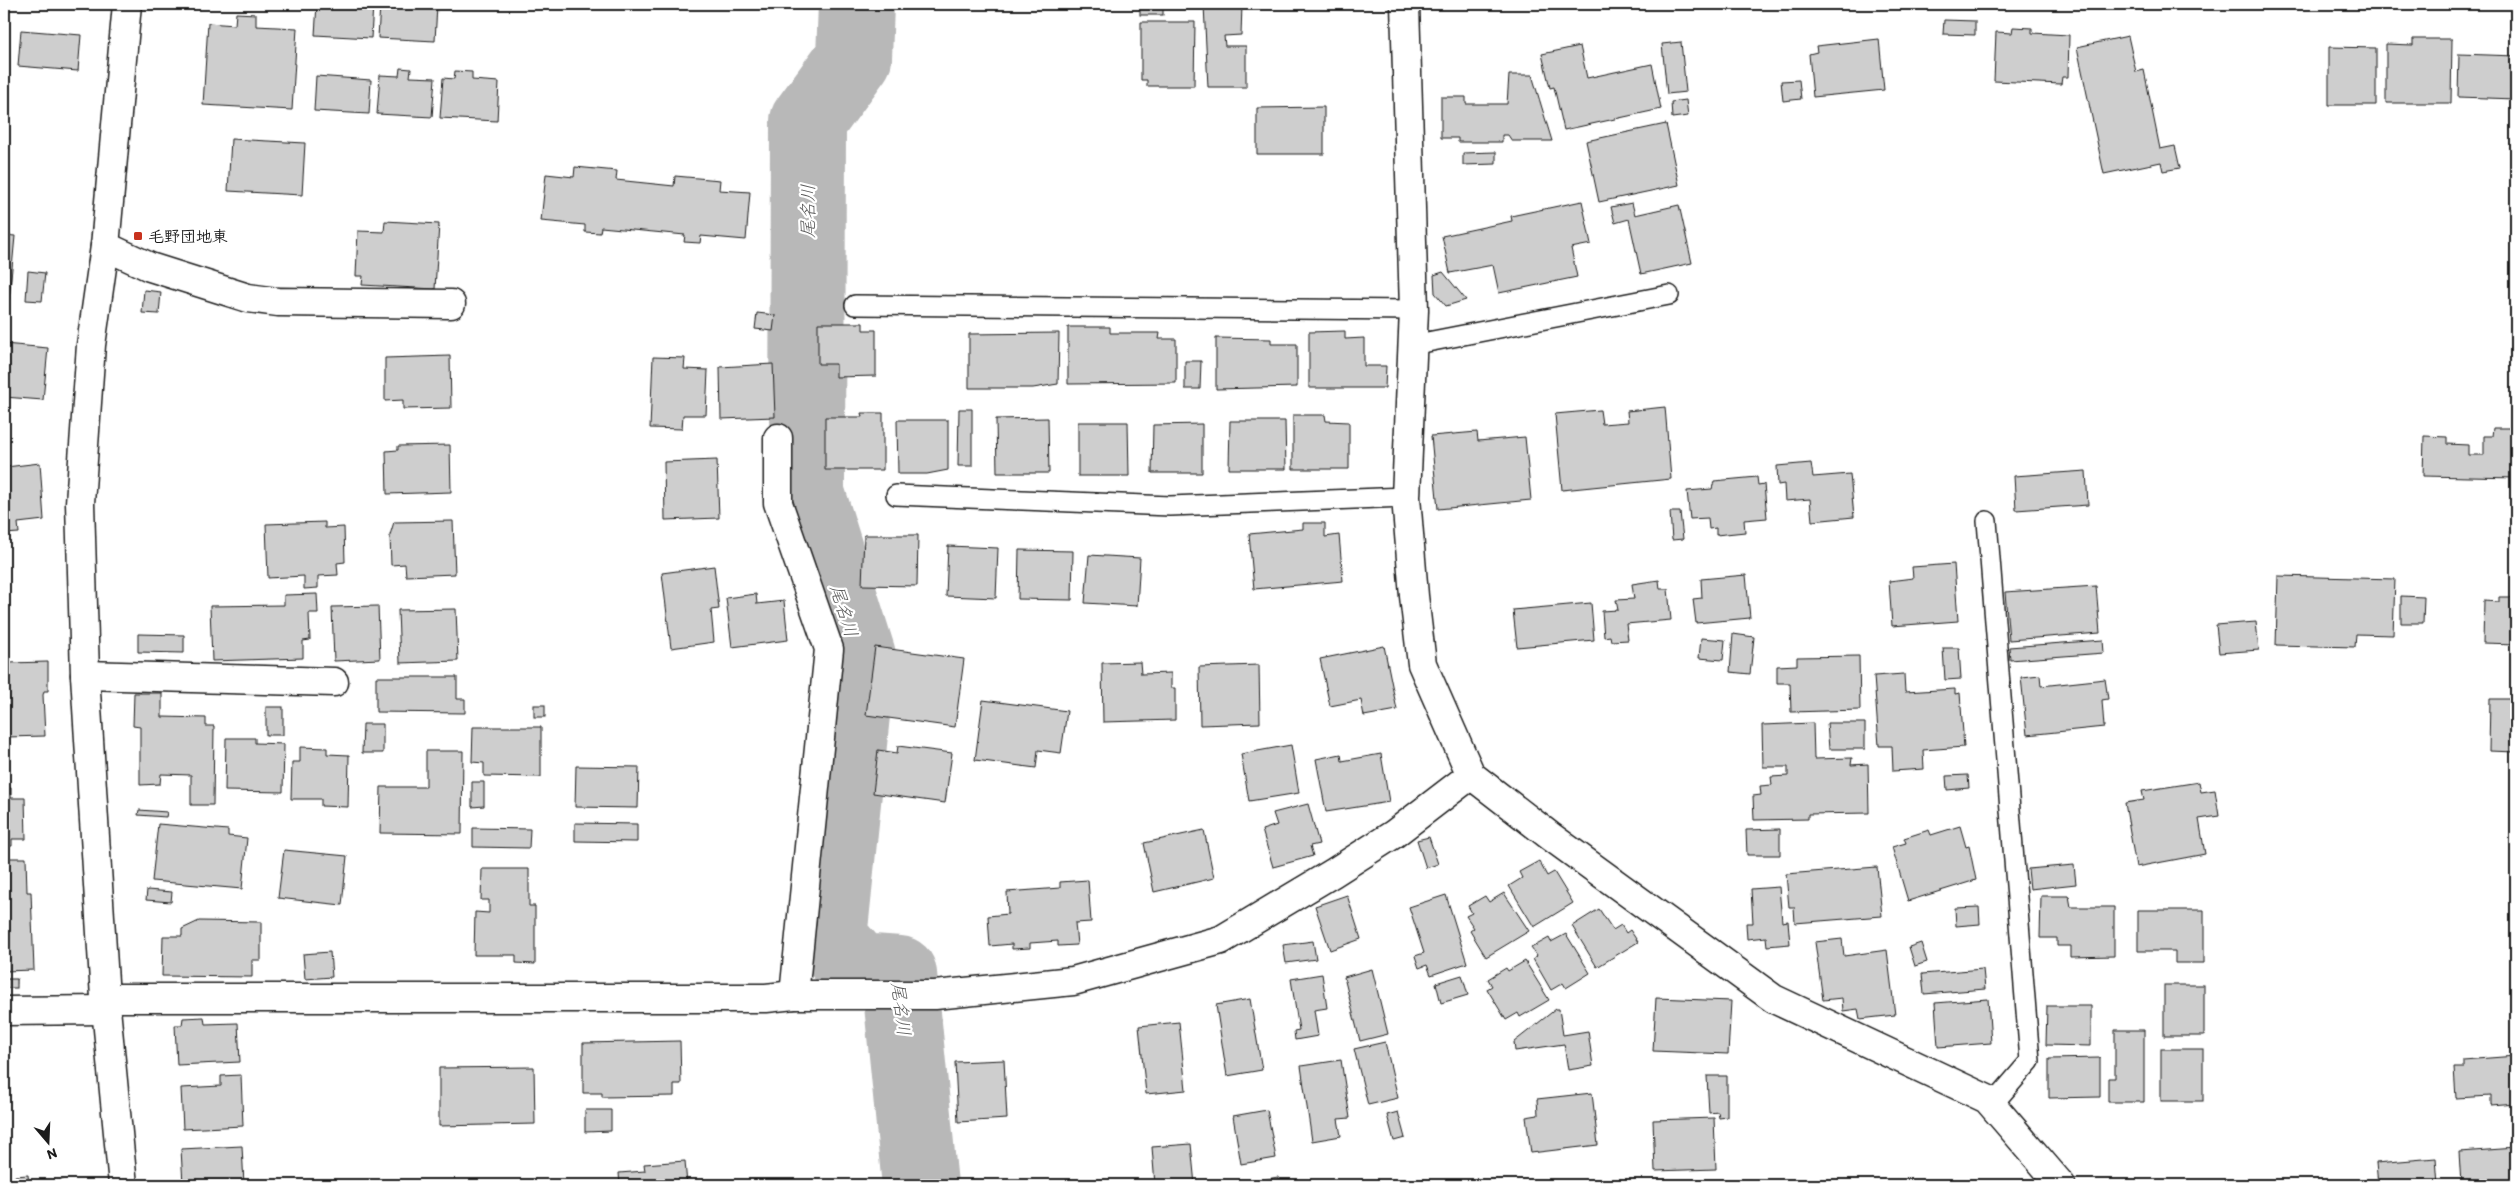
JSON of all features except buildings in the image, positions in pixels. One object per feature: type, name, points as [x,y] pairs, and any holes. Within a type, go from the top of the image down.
[{"type":"street","points":[[123,1185],[106,1004],[84,675],[80,503],[91,345],[105,246],[127,4]]},
{"type":"street","points":[[1405,4],[1414,310],[1406,497],[1422,664],[1471,775],[1558,842],[1774,999],[1987,1098],[2061,1185]]},
{"type":"street","points":[[105,246],[150,267],[248,298],[278,302],[451,304]]},
{"type":"street","points":[[778,438],[778,502],[829,650],[794,995]]},
{"type":"street","points":[[84,675],[334,682]]},
{"type":"street","points":[[4,1011],[106,1004],[559,996],[766,998],[794,995],[935,995],[1073,981],[1221,940],[1394,834],[1471,775]]},
{"type":"lane","points":[[1412,345],[1669,296]]},
{"type":"lane","points":[[855,305],[1414,310]]},
{"type":"lane","points":[[896,495],[1170,506],[1406,497]]},
{"type":"lane","points":[[1987,521],[2030,1061],[1992,1105]]},
{"type":"waterway","name":"尾名川","points":[[856,4],[854,58],[808,121],[807,493],[858,656],[829,938],[858,971],[899,974],[920,1185]]},
{"type":"place","name":"毛野団地東","points":[[138,236]]}]
